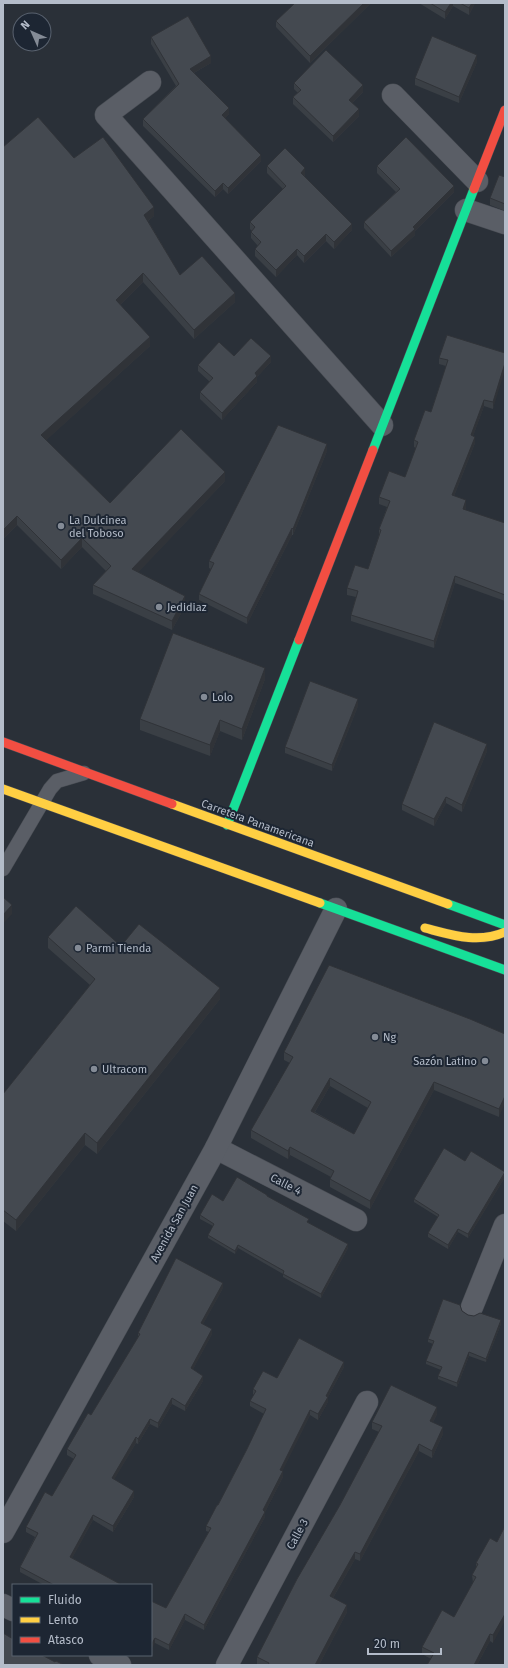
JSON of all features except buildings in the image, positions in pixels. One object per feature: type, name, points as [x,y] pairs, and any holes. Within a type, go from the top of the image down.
[{"type":"main road","points":[[227,825],[505,110]]},
{"type":"main road","name":"Carretera Panamericana","points":[[3,742],[84,773],[505,925]]},
{"type":"main road","points":[[3,789],[505,970]]},
{"type":"main road","points":[[368,920],[412,925],[474,939],[490,938],[505,932]]},
{"type":"street","points":[[150,82],[106,115],[382,425]]},
{"type":"street","points":[[393,95],[478,181]]},
{"type":"street","points":[[466,210],[505,223]]},
{"type":"street","name":"Avenida San Juan","points":[[3,1532],[216,1148],[336,909]]},
{"type":"street","name":"Calle 4","points":[[216,1148],[356,1220]]},
{"type":"street","points":[[472,1307],[505,1225]]},
{"type":"street","name":"Calle 3","points":[[227,1665],[367,1402]]},
{"type":"street","points":[[3,1605],[12,1610]]},
{"type":"street","points":[[102,1656],[120,1665]]},
{"type":"lane","points":[[3,869],[42,803],[57,781],[84,773]]},
{"type":"traffic: fast","points":[[373,450],[474,189]]},
{"type":"traffic: fast","points":[[227,825],[299,640]]},
{"type":"traffic: fast","points":[[320,903],[505,970]]},
{"type":"traffic: fast","points":[[448,904],[505,925]]},
{"type":"traffic: slow","points":[[3,789],[320,903]]},
{"type":"traffic: slow","points":[[172,804],[448,904]]},
{"type":"traffic: slow","points":[[425,928],[455,936],[475,938],[495,936],[505,932]]},
{"type":"traffic: jam","points":[[474,189],[505,110]]},
{"type":"traffic: jam","points":[[299,640],[373,450]]},
{"type":"traffic: jam","points":[[3,742],[172,804]]},
{"type":"place","name":"La Dulcinea del Toboso","points":[[61,526]]},
{"type":"place","name":"Jedidiaz","points":[[159,607]]},
{"type":"place","name":"Lolo","points":[[204,697]]},
{"type":"place","name":"Parmi Tienda","points":[[78,948]]},
{"type":"place","name":"Ng","points":[[375,1037]]},
{"type":"place","name":"Sazón Latino","points":[[485,1061]]},
{"type":"place","name":"Ultracom","points":[[94,1069]]}]
